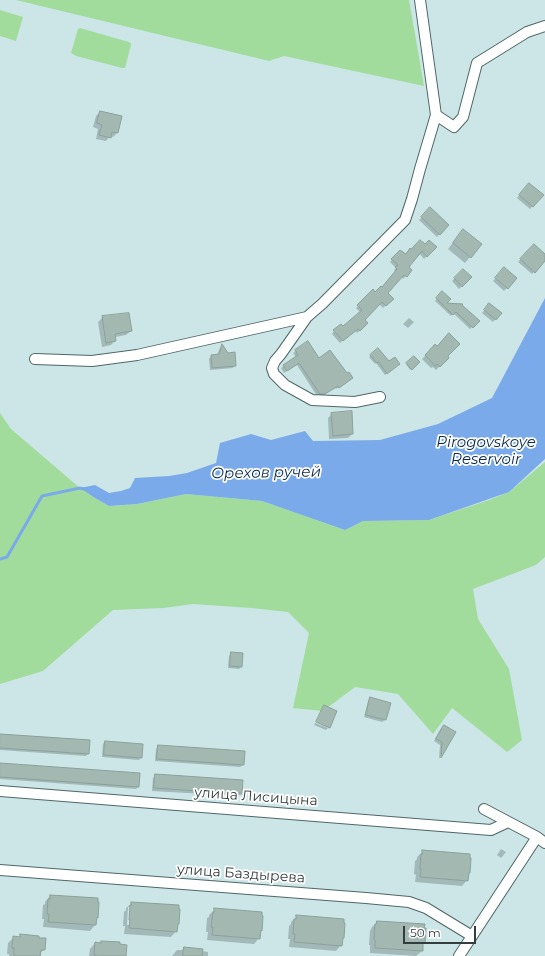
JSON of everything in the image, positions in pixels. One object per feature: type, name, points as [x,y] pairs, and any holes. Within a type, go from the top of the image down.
[{"type":"street","points":[[380,397],[355,402],[312,400],[285,385],[274,374],[272,368],[275,361],[286,348],[307,317],[328,298],[405,220],[436,115],[420,0]]},
{"type":"street","points":[[436,115],[454,127],[463,117],[476,63],[527,32],[545,26]]},
{"type":"street","points":[[35,359],[92,361],[136,355],[307,317]]},
{"type":"street","name":"улица Лисицына","points":[[0,791],[491,830],[508,822]]},
{"type":"street","points":[[459,956],[541,840],[484,809]]},
{"type":"street","name":"улица Баздырева","points":[[0,870],[408,902],[426,908],[472,936]]},
{"type":"green space","points":[[16,0],[409,0],[424,86],[284,56],[269,61]]},
{"type":"green space","points":[[0,10],[23,17],[16,41],[0,36]]},
{"type":"green space","points":[[80,28],[131,43],[125,68],[76,56],[71,53],[78,29]]},
{"type":"green space","points":[[0,413],[11,429],[80,488],[109,506],[137,504],[186,494],[262,501],[345,530],[363,521],[429,520],[489,500],[509,492],[545,462],[545,557],[536,565],[473,589],[478,619],[509,669],[522,740],[507,752],[452,708],[433,734],[398,694],[355,687],[323,711],[293,708],[309,633],[288,612],[251,608],[193,604],[164,608],[113,610],[43,671],[0,684]]},
{"type":"water","name":"Pirogovskoye Reservoir","points":[[545,298],[545,459],[509,492],[429,520],[363,521],[345,530],[262,501],[186,494],[137,504],[109,506],[80,488],[95,485],[109,493],[130,488],[135,478],[169,476],[187,473],[216,463],[220,443],[251,434],[271,440],[305,431],[313,441],[380,440],[438,424],[492,398]]},
{"type":"building","points":[[100,111],[122,116],[118,133],[112,132],[111,138],[99,135],[102,125],[97,123]]},
{"type":"building","points":[[529,183],[544,195],[533,207],[519,195]]},
{"type":"building","points":[[430,207],[449,225],[440,235],[421,217]]},
{"type":"building","points":[[463,229],[482,244],[471,258],[453,243]]},
{"type":"building","points":[[420,240],[425,244],[429,240],[437,247],[427,257],[422,251],[409,267],[412,270],[407,277],[404,275],[388,293],[394,299],[386,306],[382,302],[365,320],[368,323],[360,331],[358,329],[343,341],[333,330],[341,324],[343,326],[362,310],[357,305],[373,289],[375,292],[381,286],[382,287],[397,269],[395,267],[398,265],[391,259],[400,250],[406,254],[410,248],[411,249]]},
{"type":"building","points":[[534,244],[545,254],[545,261],[535,273],[520,259]]},
{"type":"building","points":[[504,267],[517,278],[508,289],[495,278]]},
{"type":"building","points":[[463,269],[472,277],[462,287],[454,278]]},
{"type":"building","points":[[442,291],[451,299],[447,303],[463,304],[462,305],[480,321],[473,328],[456,312],[453,315],[436,298]]},
{"type":"building","points":[[489,303],[502,313],[496,320],[484,310]]},
{"type":"building","points":[[129,313],[132,331],[115,334],[116,341],[106,343],[102,316]]},
{"type":"building","points":[[449,333],[460,344],[440,367],[437,364],[435,366],[425,355],[435,344],[437,346]]},
{"type":"building","points":[[308,341],[319,358],[330,350],[347,373],[349,372],[353,378],[339,388],[338,386],[325,394],[320,394],[299,363],[287,371],[283,365],[298,355],[295,350]]},
{"type":"building","points":[[222,344],[228,353],[235,352],[236,366],[212,368],[211,355],[219,354]]},
{"type":"building","points":[[378,348],[389,361],[395,357],[400,364],[387,374],[379,362],[377,363],[370,355]]},
{"type":"building","points":[[414,356],[420,362],[412,370],[406,363]]},
{"type":"building","points":[[352,411],[353,434],[333,436],[331,413]]},
{"type":"building","points":[[231,652],[243,653],[242,667],[230,666]]},
{"type":"building","points":[[370,697],[391,703],[386,720],[366,715]]},
{"type":"building","points":[[324,705],[337,711],[330,728],[316,722]]},
{"type":"building","points":[[444,725],[456,732],[441,758],[442,742],[436,739]]},
{"type":"building","points":[[0,734],[90,740],[89,754],[0,748]]},
{"type":"building","points":[[105,741],[143,744],[142,758],[104,755]]},
{"type":"building","points":[[158,745],[245,751],[244,765],[157,759]]},
{"type":"building","points":[[0,763],[140,773],[139,787],[0,777]]},
{"type":"building","points":[[155,774],[243,780],[242,794],[154,788]]},
{"type":"building","points":[[422,850],[470,854],[470,873],[468,881],[420,877]]},
{"type":"building","points":[[50,895],[98,898],[98,918],[97,917],[96,925],[48,922],[48,899],[50,899]]},
{"type":"building","points":[[131,902],[179,905],[179,924],[177,932],[129,928]]},
{"type":"building","points":[[214,908],[262,912],[262,931],[261,930],[260,939],[212,935],[213,927],[211,927]]},
{"type":"building","points":[[296,915],[344,919],[344,938],[342,946],[294,942],[294,919],[296,919]]},
{"type":"building","points":[[377,921],[425,924],[425,943],[423,943],[423,951],[375,948],[375,924]]},
{"type":"building","points":[[20,934],[46,938],[45,950],[41,950],[40,956],[14,956],[14,948],[12,948],[13,936],[20,937]]},
{"type":"building","points":[[101,941],[120,942],[120,944],[127,945],[126,956],[94,955],[95,942],[101,943]]},
{"type":"building","points":[[184,947],[203,949],[202,956],[183,956]]},
{"type":"waterway","name":"Орехов ручей","points":[[0,559],[7,557],[42,496],[80,488],[84,489]]}]
